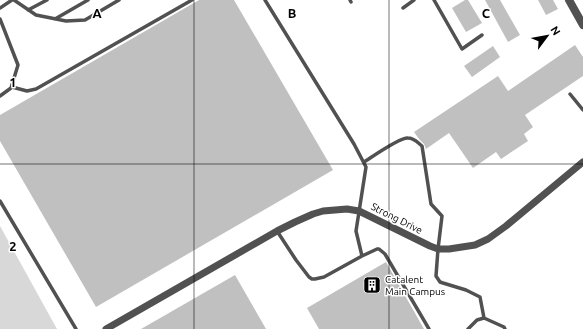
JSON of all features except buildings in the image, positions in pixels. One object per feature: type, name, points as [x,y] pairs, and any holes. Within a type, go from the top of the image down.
[{"type":"street","points":[[569,0],[583,25]]},
{"type":"street","name":"Strong Drive","points":[[107,329],[277,231],[313,214],[323,211],[347,209],[359,211],[438,249],[468,246],[482,242],[506,226],[583,162]]},
{"type":"lane","points":[[0,8],[13,0],[36,16],[66,21],[85,20],[119,0]]},
{"type":"lane","points":[[28,10],[47,0]]},
{"type":"lane","points":[[55,19],[88,0]]},
{"type":"lane","points":[[12,87],[27,91],[36,89],[192,0]]},
{"type":"lane","points":[[265,0],[354,144],[366,167],[356,231],[362,256]]},
{"type":"lane","points":[[403,8],[414,0]]},
{"type":"lane","points":[[434,0],[462,49],[482,35]]},
{"type":"lane","points":[[0,19],[18,65],[12,87],[0,96]]},
{"type":"lane","points":[[570,94],[583,110]]},
{"type":"lane","points":[[364,162],[397,141],[407,137],[415,140],[422,146],[431,204],[442,216],[436,276],[443,283],[466,290],[480,297],[484,318]]},
{"type":"lane","points":[[0,201],[76,329]]},
{"type":"lane","points":[[277,231],[296,260],[312,279],[324,277],[362,256],[377,249],[381,250],[385,254],[429,329]]},
{"type":"lane","points":[[468,329],[477,320],[484,318],[504,327],[505,329]]},
{"type":"shaded area","points":[[0,226],[57,329],[0,329]]},
{"type":"place","name":"Catalent Main Campus","points":[[372,285]]}]
